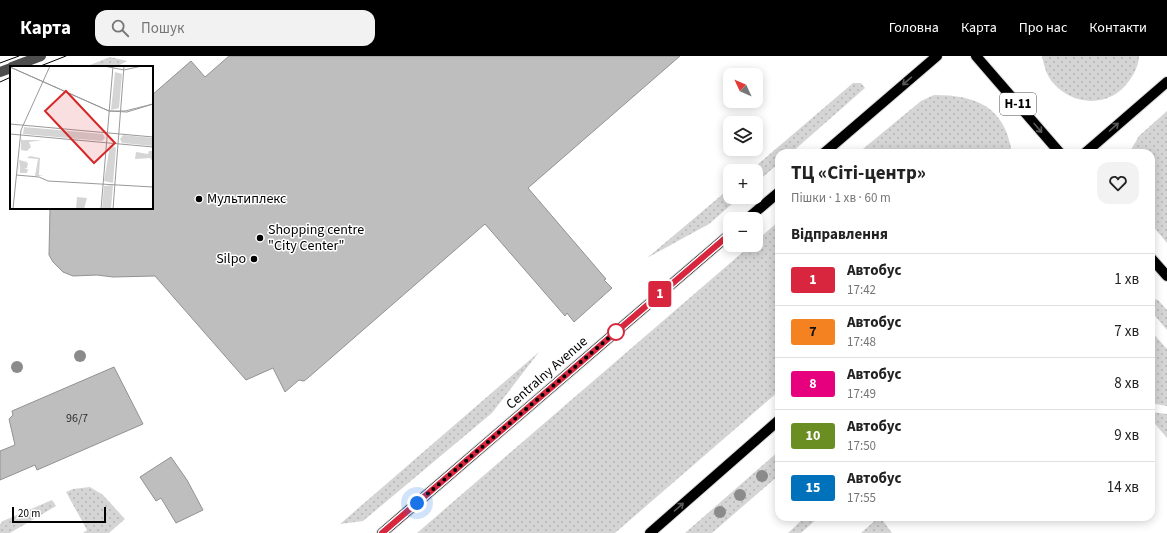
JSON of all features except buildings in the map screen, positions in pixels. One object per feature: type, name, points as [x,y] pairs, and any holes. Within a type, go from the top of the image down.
[{"type":"main road","points":[[829,149],[937,56]]},
{"type":"main road","name":"Н-11","points":[[976,56],[1057,149]]},
{"type":"main road","points":[[1090,149],[1167,82]]},
{"type":"main road","points":[[755,212],[775,195]]},
{"type":"main road","name":"Centralny Avenue","points":[[382,533],[723,240]]},
{"type":"main road","points":[[1155,262],[1167,276]]},
{"type":"main road","points":[[650,533],[775,424]]},
{"type":"street","points":[[15,66],[41,56]]},
{"type":"street","points":[[0,72],[10,68]]},
{"type":"shaded area","points":[[1042,56],[1139,56],[1134,72],[1129,81],[1121,90],[1113,96],[1093,101],[1072,97],[1063,92],[1054,84],[1048,75]]},
{"type":"shaded area","points":[[110,57],[127,61],[118,66],[88,66]]},
{"type":"shaded area","points":[[853,83],[861,83],[865,88],[796,149],[776,149]]},
{"type":"shaded area","points":[[934,95],[976,101],[996,114],[1003,125],[1011,149],[863,149],[921,101]]},
{"type":"shaded area","points":[[1167,111],[1167,243],[1155,229],[1155,149],[1131,149],[1139,136]]},
{"type":"shaded area","points":[[775,150],[775,166],[763,177],[763,164],[758,164]]},
{"type":"shaded area","points":[[723,194],[723,204],[732,204],[709,224],[647,258]]},
{"type":"shaded area","points":[[775,224],[775,394],[615,533],[417,533],[743,252],[763,252],[763,235]]},
{"type":"shaded area","points":[[1155,299],[1158,300],[1167,310],[1167,330],[1155,316]]},
{"type":"shaded area","points":[[1155,336],[1167,349],[1167,406],[1155,404]]},
{"type":"shaded area","points":[[539,352],[492,413],[363,521],[340,524]]},
{"type":"shaded area","points":[[1155,412],[1167,414],[1167,438],[1155,424]]},
{"type":"shaded area","points":[[775,454],[775,478],[712,533],[685,533]]},
{"type":"shaded area","points":[[90,487],[103,495],[125,519],[109,533],[83,533],[87,530],[66,492],[73,489]]},
{"type":"shaded area","points":[[52,500],[56,506],[10,533],[0,533],[0,524],[3,521]]},
{"type":"shaded area","points":[[801,521],[814,521],[801,533],[788,533]]},
{"type":"shaded area","points":[[874,521],[883,521],[892,533],[861,533]]},
{"type":"tram line","points":[[0,63],[19,56]]},
{"type":"tram line","points":[[41,66],[66,56]]},
{"type":"tram line","points":[[0,82],[10,77]]},
{"type":"bus line","name":"1","points":[[382,533],[723,240]]},
{"type":"place","name":"Мультиплекс","points":[[199,199]]},
{"type":"place","name":"Shopping centre \"City Center\"","points":[[260,238]]},
{"type":"place","name":"Silpo","points":[[254,259]]},
{"type":"route","points":[[417,503],[618,330],[616,332]]}]
